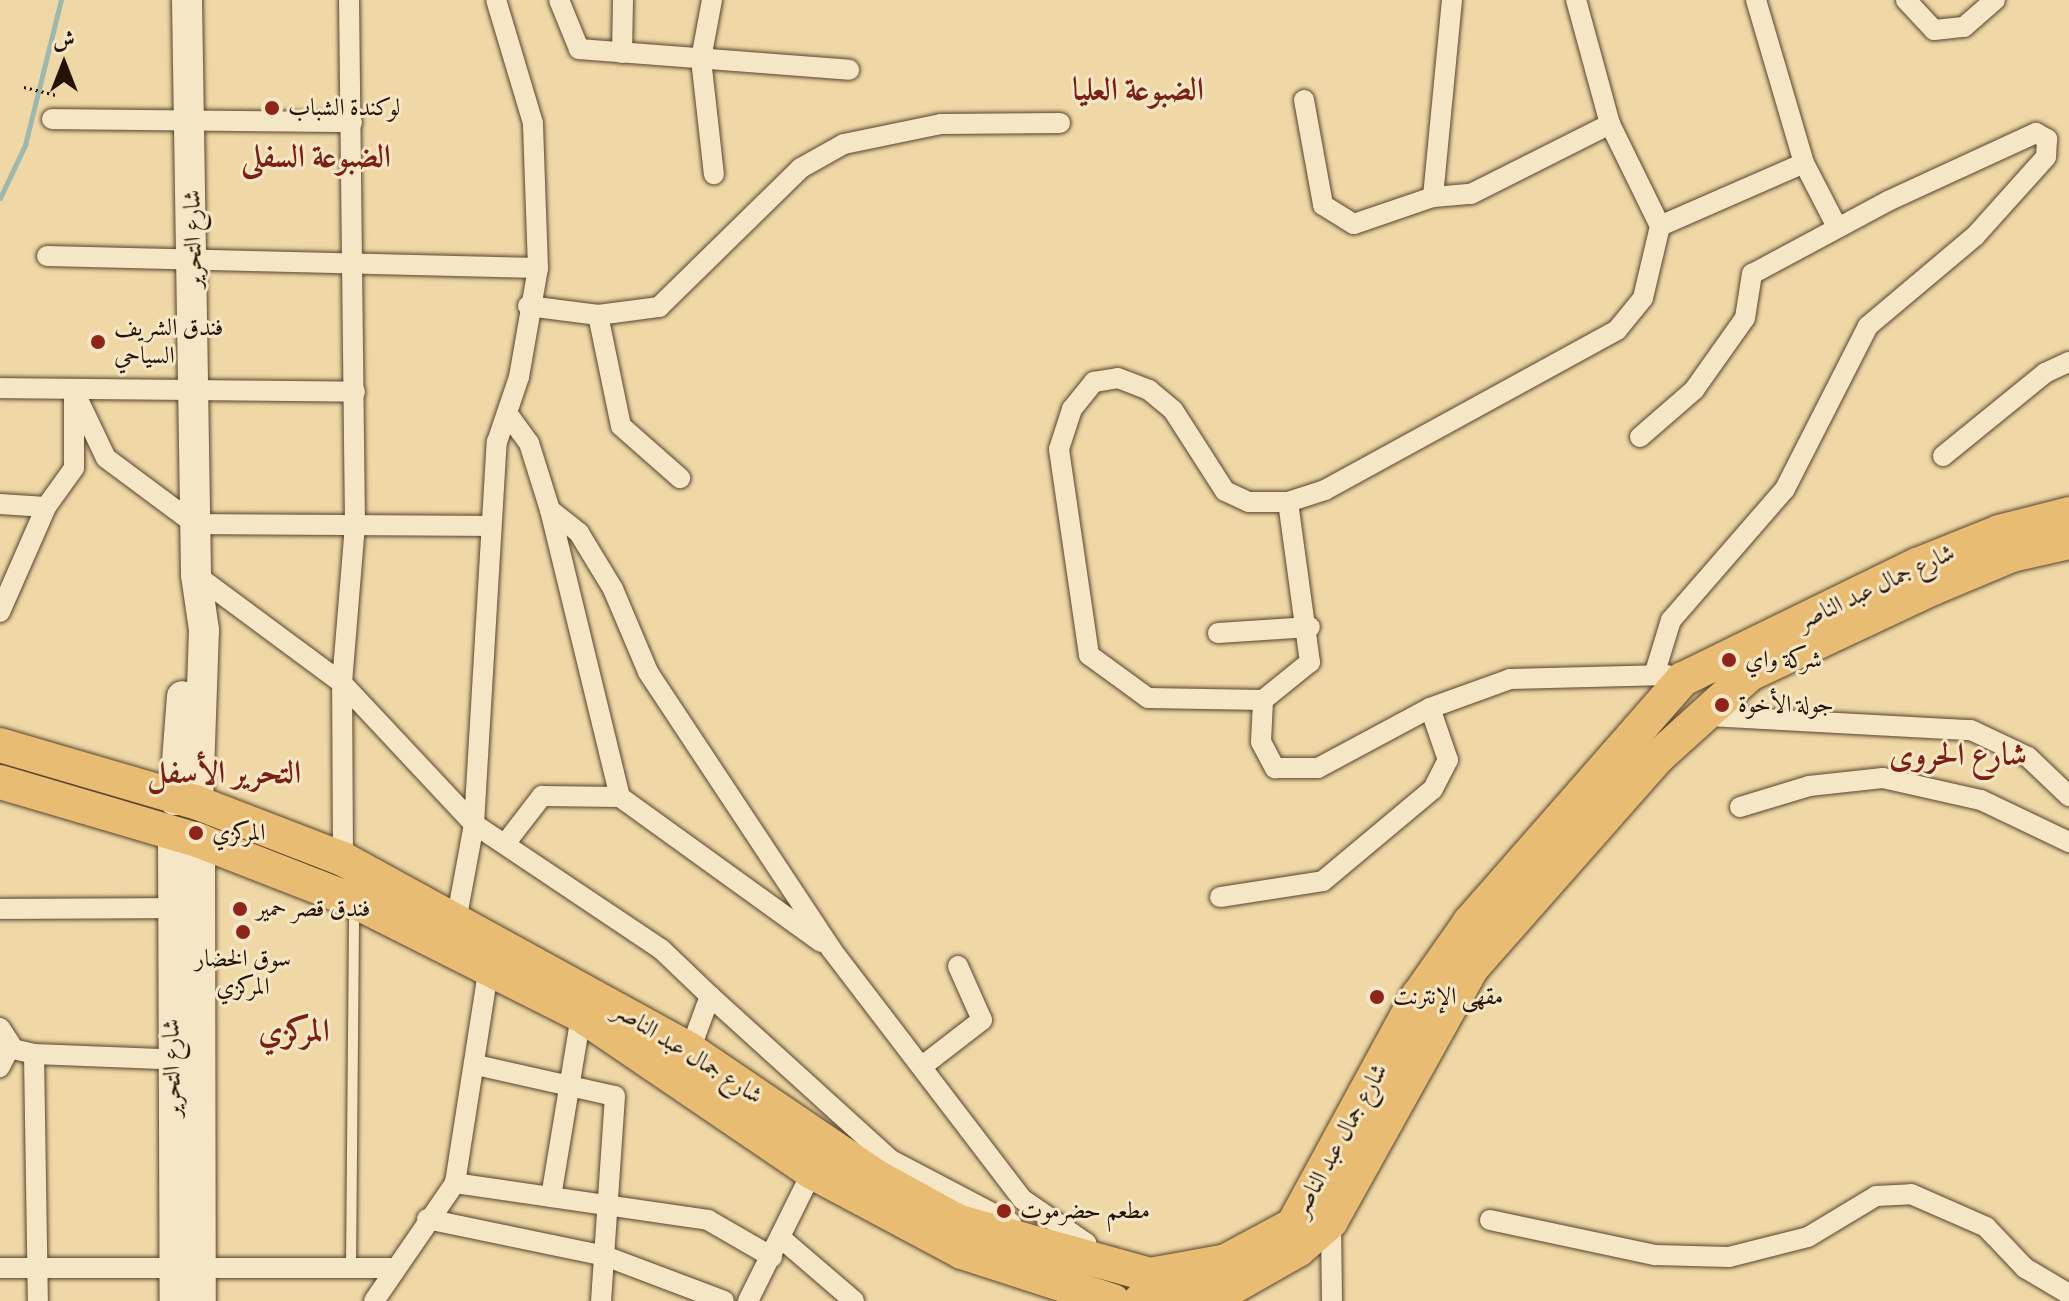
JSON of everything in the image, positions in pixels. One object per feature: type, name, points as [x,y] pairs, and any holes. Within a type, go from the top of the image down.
[{"type":"main road","name":"شارع التحرير","points":[[186,802],[204,630],[196,575],[192,125],[187,0]]},
{"type":"main road","name":"شارع جمال عبد الناصر","points":[[0,745],[186,802],[343,859],[457,916],[690,1050],[877,1177],[959,1222],[1150,1275],[1226,1261],[1293,1225],[1418,996],[1470,922],[1669,676],[1917,565],[1999,532],[2069,514]]},
{"type":"main road","name":"شارع جمال عبد الناصر","points":[[1140,1301],[1224,1292],[1298,1250],[1331,1221],[1471,969],[1658,757],[1709,716],[1750,674],[1946,583],[2069,542]]},
{"type":"main road","points":[[1669,676],[1702,677],[1715,686],[1709,716]]},
{"type":"main road","name":"شارع جمال عبد الناصر","points":[[0,782],[186,838],[354,901],[489,966],[581,1015],[812,1172],[962,1252],[1113,1301]]},
{"type":"main road","name":"شارع التحرير","points":[[175,1301],[192,1281],[185,1060],[169,905],[186,838]]},
{"type":"main road","name":"شارع التحرير","points":[[185,1060],[199,910],[186,838]]},
{"type":"street","points":[[343,859],[342,683],[355,526],[349,0]]},
{"type":"street","points":[[457,916],[474,824],[488,526],[507,413],[538,268],[533,123],[496,0]]},
{"type":"street","points":[[559,0],[579,49],[849,70]]},
{"type":"street","points":[[622,53],[623,0]]},
{"type":"street","points":[[712,0],[701,59],[714,174]]},
{"type":"street","points":[[1433,197],[1452,0]]},
{"type":"street","points":[[1288,502],[1310,627],[1310,662],[1263,700],[1148,698],[1089,655],[1059,449],[1072,409],[1094,382],[1118,378],[1149,390],[1173,410],[1225,491],[1249,502],[1288,502],[1325,490],[1617,330],[1643,298],[1660,226],[1610,124],[1576,0]]},
{"type":"street","points":[[1756,0],[1804,163],[1836,225]]},
{"type":"street","points":[[1906,0],[1934,30],[1964,27],[1995,0]]},
{"type":"street","points":[[1304,100],[1323,205],[1354,224],[1433,197],[1471,194],[1610,124]]},
{"type":"street","points":[[52,119],[192,125],[352,122]]},
{"type":"street","points":[[528,306],[598,315],[659,307],[801,168],[844,144],[941,124],[1060,123]]},
{"type":"street","points":[[1263,700],[1261,742],[1275,768],[1318,768],[1430,708],[1510,679],[1669,676],[1671,620],[1785,489],[1868,326],[1975,236],[2046,157],[2047,139],[2036,133],[1836,225],[1752,274],[1745,318],[1694,390],[1640,437]]},
{"type":"street","points":[[1660,226],[1804,163]]},
{"type":"street","points":[[47,256],[193,256],[538,268]]},
{"type":"street","points":[[598,315],[621,426],[680,478]]},
{"type":"street","points":[[1943,456],[2045,373],[2069,362]]},
{"type":"street","points":[[0,388],[355,392]]},
{"type":"street","points":[[0,612],[46,507],[74,468],[74,391]]},
{"type":"street","points":[[74,391],[106,458],[195,524],[488,526]]},
{"type":"street","points":[[507,413],[529,443],[550,510],[620,797]]},
{"type":"street","points":[[0,504],[46,507]]},
{"type":"street","points":[[550,510],[579,533],[613,589],[648,672],[831,949],[925,1064],[1022,1199],[1086,1243],[1092,1260]]},
{"type":"street","points":[[196,575],[342,683],[474,824],[508,840],[661,949],[891,1160],[1092,1260]]},
{"type":"street","points":[[1218,633],[1310,627]]},
{"type":"street","points":[[1220,897],[1323,881],[1433,789],[1448,760],[1430,708]]},
{"type":"street","points":[[1709,716],[1971,730],[2028,757],[2069,796]]},
{"type":"street","points":[[1740,807],[1809,786],[1883,778],[1967,795],[2069,842]]},
{"type":"street","points":[[508,840],[542,796],[620,797],[831,949]]},
{"type":"street","points":[[0,909],[169,905],[199,910]]},
{"type":"street","points":[[374,1301],[390,1268],[455,1183],[476,1065],[489,966]]},
{"type":"street","points":[[925,1064],[982,1020],[958,966]]},
{"type":"street","points":[[690,1050],[710,996]]},
{"type":"street","points":[[551,1197],[565,1086],[581,1015]]},
{"type":"street","points":[[0,1067],[4,1039],[34,1054],[185,1060]]},
{"type":"street","points":[[34,1054],[38,1301]]},
{"type":"street","points":[[476,1065],[615,1096],[601,1301]]},
{"type":"street","points":[[748,1301],[782,1239],[812,1172]]},
{"type":"street","points":[[455,1183],[551,1197],[607,1200],[708,1220],[772,1257]]},
{"type":"street","points":[[1490,1220],[1655,1255],[1729,1257],[1808,1237],[1876,1196],[1911,1194],[1986,1227],[2025,1268],[2069,1294]]},
{"type":"street","points":[[427,1219],[605,1256],[724,1301]]},
{"type":"street","points":[[1331,1221],[1332,1301]]},
{"type":"street","points":[[782,1239],[854,1301]]},
{"type":"street","points":[[0,1268],[39,1266],[192,1281],[351,1267],[390,1268]]},
{"type":"lane","points":[[351,1267],[354,901]]},
{"type":"path","points":[[24,87],[56,95]]},
{"type":"waterway","points":[[0,198],[25,145],[61,0]]},
{"type":"place","name":"لوكندة الشباب","points":[[272,108]]},
{"type":"place","name":"فندق الشريف السياحي","points":[[98,342]]},
{"type":"place","name":"شركة واي","points":[[1729,660]]},
{"type":"place","name":"جولة الأخوة","points":[[1722,705]]},
{"type":"place","name":"المركزي","points":[[196,833]]},
{"type":"place","name":"فندق قصر حمير","points":[[240,909]]},
{"type":"place","name":"سوق الخضار المركزي","points":[[243,932]]},
{"type":"place","name":"مقهى الإنترنت","points":[[1377,997]]},
{"type":"place","name":"مطعم حضرموت","points":[[1004,1211]]},
{"type":"district","name":"الضبوعة العليا","points":[[1138,90]]},
{"type":"district","name":"الضبوعة السفلى","points":[[316,157]]},
{"type":"district","name":"شارع الحروى","points":[[1958,755]]},
{"type":"district","name":"التحرير الأسفل","points":[[224,773]]},
{"type":"district","name":"المركزي","points":[[294,1031]]}]
